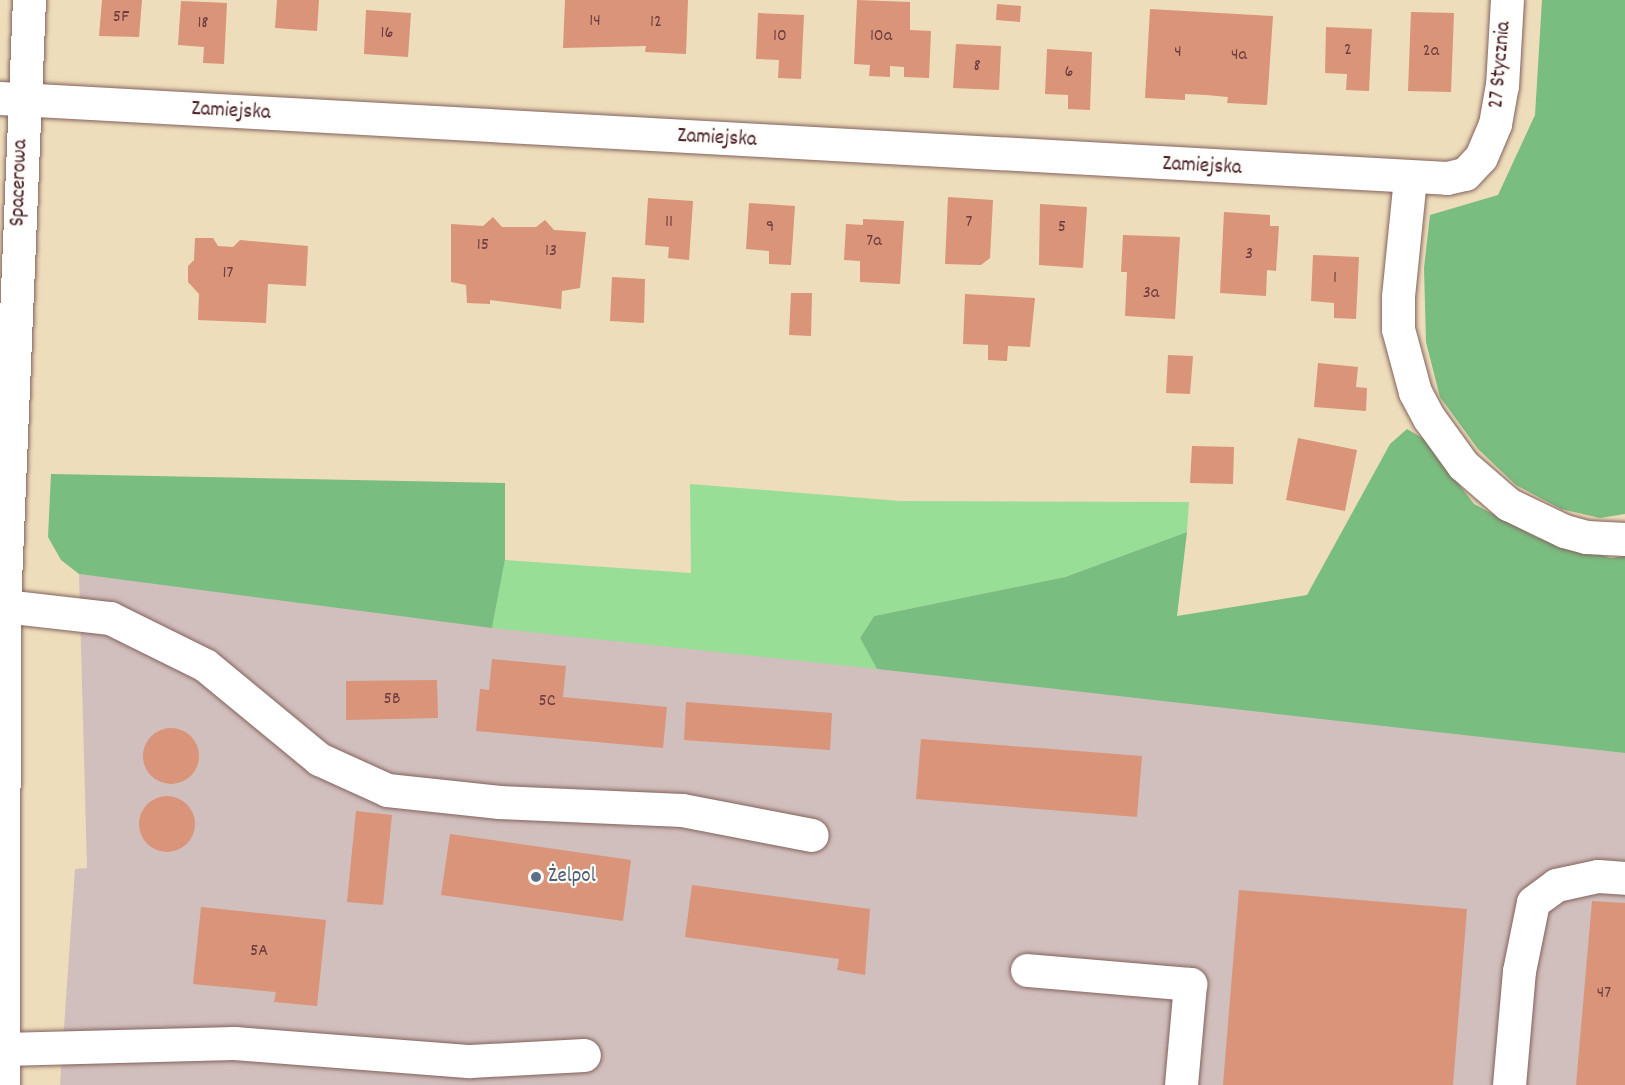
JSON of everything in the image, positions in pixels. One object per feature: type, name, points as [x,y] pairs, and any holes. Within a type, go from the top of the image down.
[{"type":"street","name":"Spacerowa","points":[[3,1085],[1,745],[12,99],[29,0]]},
{"type":"street","name":"27 Stycznia","points":[[1410,178],[1465,174],[1481,157],[1495,124],[1502,86],[1507,0]]},
{"type":"street","name":"Zamiejska","points":[[12,99],[1410,178]]},
{"type":"street","points":[[1410,178],[1398,297],[1398,329],[1415,392],[1429,418],[1463,465],[1508,504],[1564,531],[1586,537],[1625,539]]},
{"type":"street","points":[[4,606],[110,618],[205,665],[319,759],[387,790],[499,802],[682,810],[812,836]]},
{"type":"street","points":[[1509,1085],[1519,971],[1533,902],[1556,885],[1598,876],[1625,878]]},
{"type":"street","points":[[1027,970],[1190,984],[1181,1085]]},
{"type":"street","points":[[2,1040],[234,1043],[470,1061],[585,1054]]},
{"type":"shaded area","points":[[79,574],[1625,753],[1625,1085],[60,1085],[75,869],[87,868]]},
{"type":"green space","points":[[1542,0],[1625,0],[1625,514],[1600,518],[1561,509],[1516,485],[1478,449],[1440,397],[1426,342],[1424,268],[1430,215],[1498,195],[1535,115]]},
{"type":"green space","points":[[1407,429],[1424,439],[1474,504],[1536,537],[1611,558],[1625,556],[1625,753],[877,669],[860,638],[874,616],[1065,577],[1187,532],[1177,616],[1307,595],[1390,444]]},
{"type":"green space","points":[[51,474],[505,483],[505,560],[492,628],[79,574],[61,560],[48,537]]},
{"type":"green space","points":[[690,484],[900,501],[1189,502],[1187,532],[1065,577],[874,616],[860,638],[877,669],[492,628],[505,560],[691,573]]},
{"type":"building","points":[[102,0],[142,0],[139,37],[99,36]]},
{"type":"building","points":[[277,0],[319,0],[317,31],[275,28]]},
{"type":"building","points":[[565,0],[688,0],[686,54],[645,52],[646,46],[563,48]]},
{"type":"building","points":[[857,0],[910,2],[910,30],[931,31],[929,78],[904,77],[904,67],[890,66],[890,77],[869,76],[870,65],[854,64]]},
{"type":"building","points":[[181,1],[227,3],[224,64],[203,63],[204,47],[178,45]]},
{"type":"building","points":[[997,4],[1021,6],[1020,22],[996,20]]},
{"type":"building","points":[[1150,9],[1273,16],[1267,105],[1227,103],[1228,97],[1206,95],[1185,94],[1185,100],[1145,98]]},
{"type":"building","points":[[366,10],[411,13],[408,57],[364,54]]},
{"type":"building","points":[[1411,12],[1454,13],[1451,92],[1408,91]]},
{"type":"building","points":[[758,13],[804,15],[801,79],[778,78],[779,60],[756,59]]},
{"type":"building","points":[[1326,27],[1372,29],[1369,91],[1346,90],[1347,74],[1325,73]]},
{"type":"building","points":[[956,44],[1001,46],[999,90],[953,88]]},
{"type":"building","points":[[1047,49],[1092,52],[1090,110],[1068,109],[1068,95],[1045,94]]},
{"type":"building","points":[[948,197],[993,200],[990,258],[981,265],[945,264]]},
{"type":"building","points":[[648,198],[693,201],[689,260],[668,258],[669,247],[645,245]]},
{"type":"building","points":[[749,203],[795,206],[791,265],[769,264],[769,251],[746,249]]},
{"type":"building","points":[[1040,204],[1087,207],[1083,268],[1039,265]]},
{"type":"building","points":[[1224,212],[1270,215],[1270,226],[1279,226],[1276,271],[1267,270],[1266,296],[1220,293]]},
{"type":"building","points":[[493,217],[502,227],[536,227],[545,220],[554,230],[586,232],[580,288],[562,291],[561,309],[490,300],[490,304],[467,303],[466,285],[451,282],[451,224],[483,226]]},
{"type":"building","points":[[863,219],[904,221],[900,284],[860,282],[860,261],[844,260],[846,224],[863,225]]},
{"type":"building","points":[[1123,235],[1180,237],[1175,319],[1125,316],[1127,272],[1121,272]]},
{"type":"building","points":[[195,238],[213,238],[218,246],[233,247],[240,240],[308,246],[306,286],[268,284],[266,323],[198,320],[199,294],[188,282],[188,266],[194,260]]},
{"type":"building","points":[[1313,255],[1359,257],[1356,319],[1334,318],[1334,303],[1311,301]]},
{"type":"building","points":[[612,277],[645,279],[644,323],[610,321]]},
{"type":"building","points":[[791,293],[812,293],[811,336],[789,335]]},
{"type":"building","points":[[965,294],[1035,298],[1030,347],[1008,346],[1007,361],[988,360],[988,345],[963,344]]},
{"type":"building","points":[[1168,355],[1193,356],[1190,394],[1166,393]]},
{"type":"building","points":[[1318,363],[1358,367],[1356,387],[1367,388],[1366,411],[1314,407]]},
{"type":"building","points":[[1298,438],[1357,450],[1345,511],[1286,500]]},
{"type":"building","points":[[1192,446],[1234,447],[1233,484],[1190,483]]},
{"type":"building","points":[[492,659],[566,666],[563,697],[667,707],[663,748],[476,731],[480,689],[489,690]]},
{"type":"building","points":[[437,680],[438,718],[346,720],[346,681]]},
{"type":"building","points":[[686,702],[832,713],[830,750],[684,740]]},
{"type":"building","points":[[166,728],[176,728],[191,736],[197,745],[199,756],[197,767],[191,776],[176,784],[166,784],[155,779],[148,772],[143,761],[143,751],[148,740],[155,733]]},
{"type":"building","points":[[921,739],[1142,756],[1137,817],[916,799]]},
{"type":"building","points":[[162,796],[172,796],[187,804],[193,813],[195,824],[193,835],[187,844],[172,852],[162,852],[151,847],[144,840],[139,829],[139,819],[144,808],[151,801]]},
{"type":"building","points":[[356,811],[392,815],[383,905],[347,902]]},
{"type":"building","name":"Żelpol","points":[[450,834],[631,860],[623,921],[441,895]]},
{"type":"building","points":[[692,885],[870,909],[865,975],[837,970],[839,959],[685,937]]},
{"type":"building","points":[[1239,890],[1467,909],[1453,1085],[1223,1085]]},
{"type":"building","points":[[1592,901],[1625,903],[1625,1085],[1576,1085]]},
{"type":"building","points":[[201,907],[326,920],[317,1006],[274,1002],[276,992],[193,984]]},
{"type":"place","name":"Żelpol","points":[[536,877]]}]
